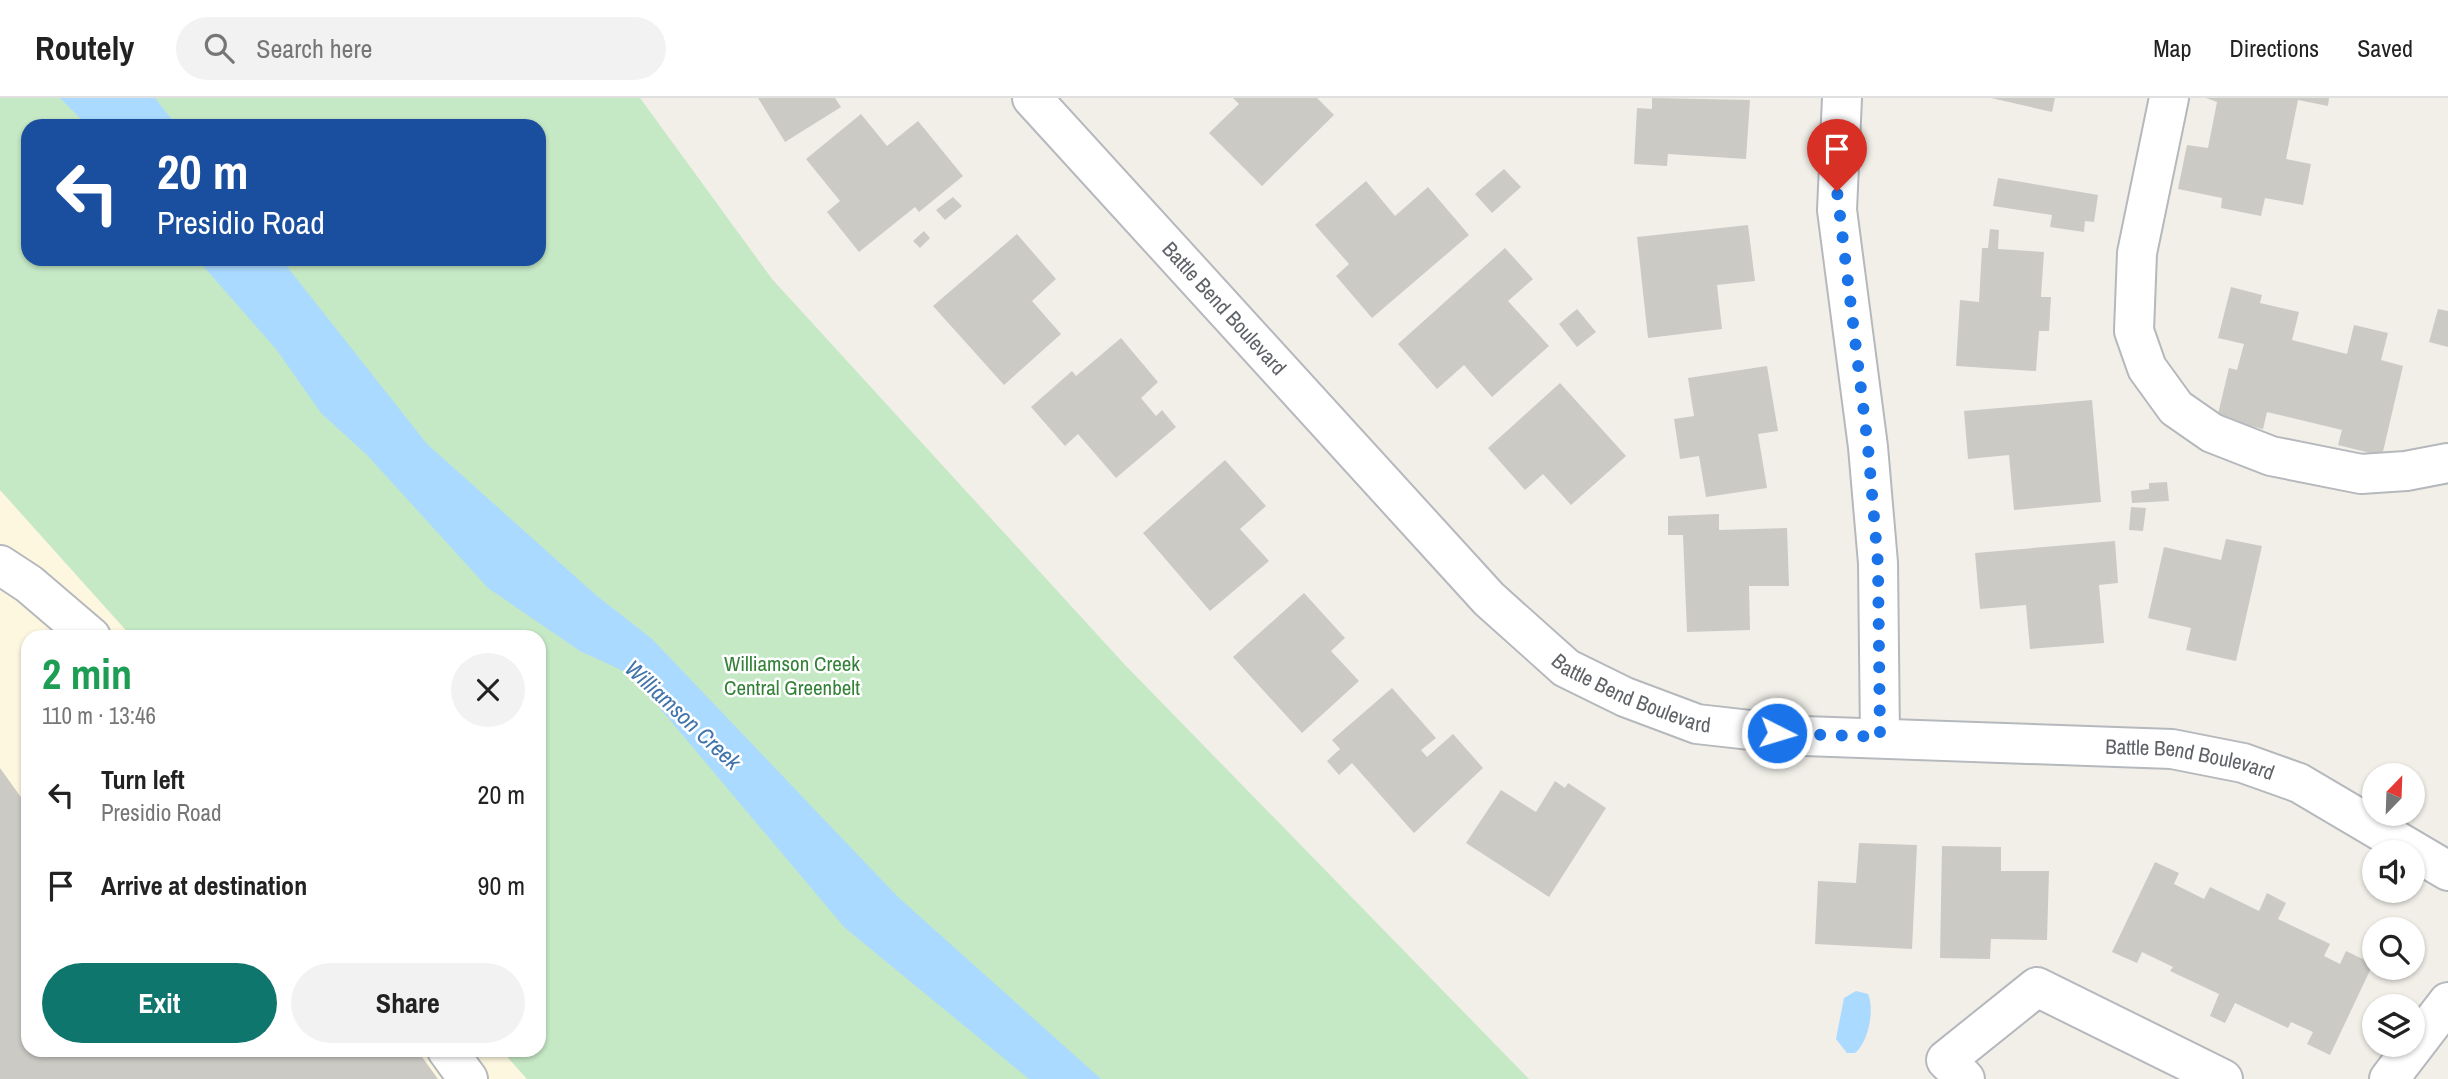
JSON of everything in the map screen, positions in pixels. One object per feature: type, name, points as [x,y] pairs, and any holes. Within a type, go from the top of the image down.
[{"type":"street","name":"Battle Bend Boulevard","points":[[1032,98],[1489,599],[1566,668],[1625,697],[1697,724],[1804,736],[2172,749],[2243,763],[2300,783],[2448,871]]},
{"type":"street","points":[[1842,98],[1837,210],[1868,447],[1878,564],[1880,737]]},
{"type":"street","points":[[2169,98],[2137,253],[2133,318],[2134,331],[2147,368],[2176,408],[2212,433],[2284,459],[2361,474],[2406,471],[2448,463]]},
{"type":"street","points":[[0,565],[29,584],[83,630]]},
{"type":"street","points":[[1965,1079],[1946,1060],[2037,987],[2223,1079]]},
{"type":"street","points":[[2389,1079],[2448,1002]]},
{"type":"street","points":[[452,1057],[468,1079]]},
{"type":"shaded area","points":[[0,490],[126,630],[21,630],[21,1057],[507,1057],[527,1079],[0,1079]]},
{"type":"green space","name":"Williamson Creek Central Greenbelt","points":[[0,98],[640,98],[772,279],[1125,665],[1529,1079],[527,1079],[507,1057],[546,1057],[546,630],[126,630],[0,490]]},
{"type":"water","points":[[60,98],[155,98],[172,119],[81,119]]},
{"type":"water","name":"Williamson Creek","points":[[203,266],[287,266],[427,444],[597,596],[652,639],[898,897],[1101,1079],[1029,1079],[844,927],[632,675],[580,651],[488,588],[367,455],[321,413],[276,349]]},
{"type":"water","points":[[1856,991],[1868,994],[1870,1017],[1867,1034],[1860,1048],[1855,1053],[1847,1053],[1836,1039],[1844,998]]},
{"type":"building","points":[[758,98],[835,98],[841,107],[785,142]]},
{"type":"building","points":[[1233,98],[1317,98],[1334,115],[1262,186],[1209,133],[1239,104]]},
{"type":"building","points":[[1652,98],[1750,100],[1746,159],[1668,154],[1667,166],[1634,164],[1637,108],[1652,109]]},
{"type":"building","points":[[1991,98],[2055,98],[2052,112]]},
{"type":"building","points":[[2206,98],[2329,98],[2328,106],[2298,100],[2286,159],[2311,164],[2303,205],[2265,198],[2261,216],[2221,208],[2222,198],[2178,189],[2187,145],[2208,148],[2217,102]]},
{"type":"building","points":[[861,114],[887,146],[918,121],[963,176],[919,212],[915,207],[859,252],[827,212],[840,201],[806,159]]},
{"type":"building","points":[[1504,169],[1521,187],[1492,213],[1475,194]]},
{"type":"building","points":[[1998,178],[2098,195],[2094,222],[2085,221],[2084,232],[2050,227],[2052,215],[1993,206]]},
{"type":"building","points":[[1366,181],[1395,216],[1428,187],[1469,235],[1372,318],[1336,276],[1349,264],[1315,225]]},
{"type":"building","points":[[953,197],[962,206],[945,220],[936,210]]},
{"type":"building","points":[[1748,225],[1755,281],[1717,285],[1722,329],[1648,338],[1637,237]]},
{"type":"building","points":[[1990,229],[1999,230],[1998,249],[2044,252],[2041,297],[2051,297],[2049,331],[2039,331],[2036,371],[1956,366],[1960,300],[1979,302],[1982,248],[1988,248]]},
{"type":"building","points":[[924,231],[930,238],[920,248],[913,241]]},
{"type":"building","points":[[1017,234],[1056,279],[1032,301],[1061,334],[1004,385],[933,306]]},
{"type":"building","points":[[1505,248],[1533,279],[1508,301],[1549,346],[1492,397],[1464,365],[1437,389],[1398,344]]},
{"type":"building","points":[[2231,287],[2262,295],[2260,303],[2299,312],[2292,340],[2347,354],[2354,325],[2388,333],[2381,360],[2403,366],[2382,456],[2338,445],[2342,430],[2267,412],[2263,429],[2217,418],[2229,368],[2237,370],[2244,344],[2218,338]]},
{"type":"building","points":[[1577,309],[1596,332],[1577,347],[1559,324]]},
{"type":"building","points":[[2438,309],[2448,311],[2448,347],[2429,342]]},
{"type":"building","points":[[1121,338],[1158,382],[1141,398],[1156,416],[1162,410],[1176,427],[1116,478],[1078,434],[1065,446],[1031,407],[1072,371],[1076,376]]},
{"type":"building","points":[[1767,366],[1778,431],[1758,434],[1767,488],[1706,497],[1699,456],[1680,459],[1674,419],[1694,416],[1688,378]]},
{"type":"building","points":[[1560,383],[1626,456],[1571,505],[1543,474],[1525,490],[1488,448]]},
{"type":"building","points":[[2092,400],[2101,502],[2014,510],[2009,455],[1968,459],[1964,411]]},
{"type":"building","points":[[1225,460],[1266,506],[1240,529],[1269,561],[1210,611],[1143,533]]},
{"type":"building","points":[[2167,482],[2169,501],[2132,503],[2131,491],[2149,489],[2149,483]]},
{"type":"building","points":[[2131,507],[2146,508],[2143,531],[2129,530]]},
{"type":"building","points":[[1719,514],[1719,530],[1787,528],[1789,586],[1749,586],[1750,630],[1687,632],[1683,535],[1668,535],[1668,516]]},
{"type":"building","points":[[2226,539],[2262,546],[2236,661],[2186,650],[2191,628],[2148,618],[2164,547],[2221,560]]},
{"type":"building","points":[[2115,541],[2118,583],[2099,585],[2104,643],[2030,649],[2026,605],[1980,609],[1975,553]]},
{"type":"building","points":[[1304,593],[1345,638],[1331,651],[1359,681],[1302,733],[1233,657]]},
{"type":"building","points":[[1392,688],[1436,738],[1421,750],[1427,757],[1453,734],[1483,768],[1414,833],[1352,763],[1339,775],[1327,761],[1340,749],[1332,740]]},
{"type":"building","points":[[0,768],[21,797],[21,1057],[422,1057],[438,1079],[0,1079]]},
{"type":"building","points":[[1555,781],[1565,788],[1568,783],[1606,808],[1549,897],[1466,843],[1501,790],[1536,812]]},
{"type":"building","points":[[1859,843],[1917,845],[1912,949],[1815,944],[1818,881],[1856,883]]},
{"type":"building","points":[[1942,846],[2001,847],[2001,871],[2049,871],[2047,940],[1991,939],[1990,959],[1940,958]]},
{"type":"building","points":[[2155,862],[2179,873],[2174,884],[2204,899],[2210,887],[2259,911],[2267,893],[2286,903],[2278,919],[2330,944],[2324,956],[2340,964],[2346,951],[2362,959],[2362,980],[2365,980],[2330,1055],[2307,1044],[2313,1032],[2291,1022],[2288,1028],[2235,1003],[2225,1023],[2210,1016],[2219,994],[2170,971],[2173,967],[2142,952],[2137,963],[2112,952]]},
{"type":"route","points":[[1777,733],[1880,737],[1878,564],[1868,447],[1837,210],[1837,191]]}]
